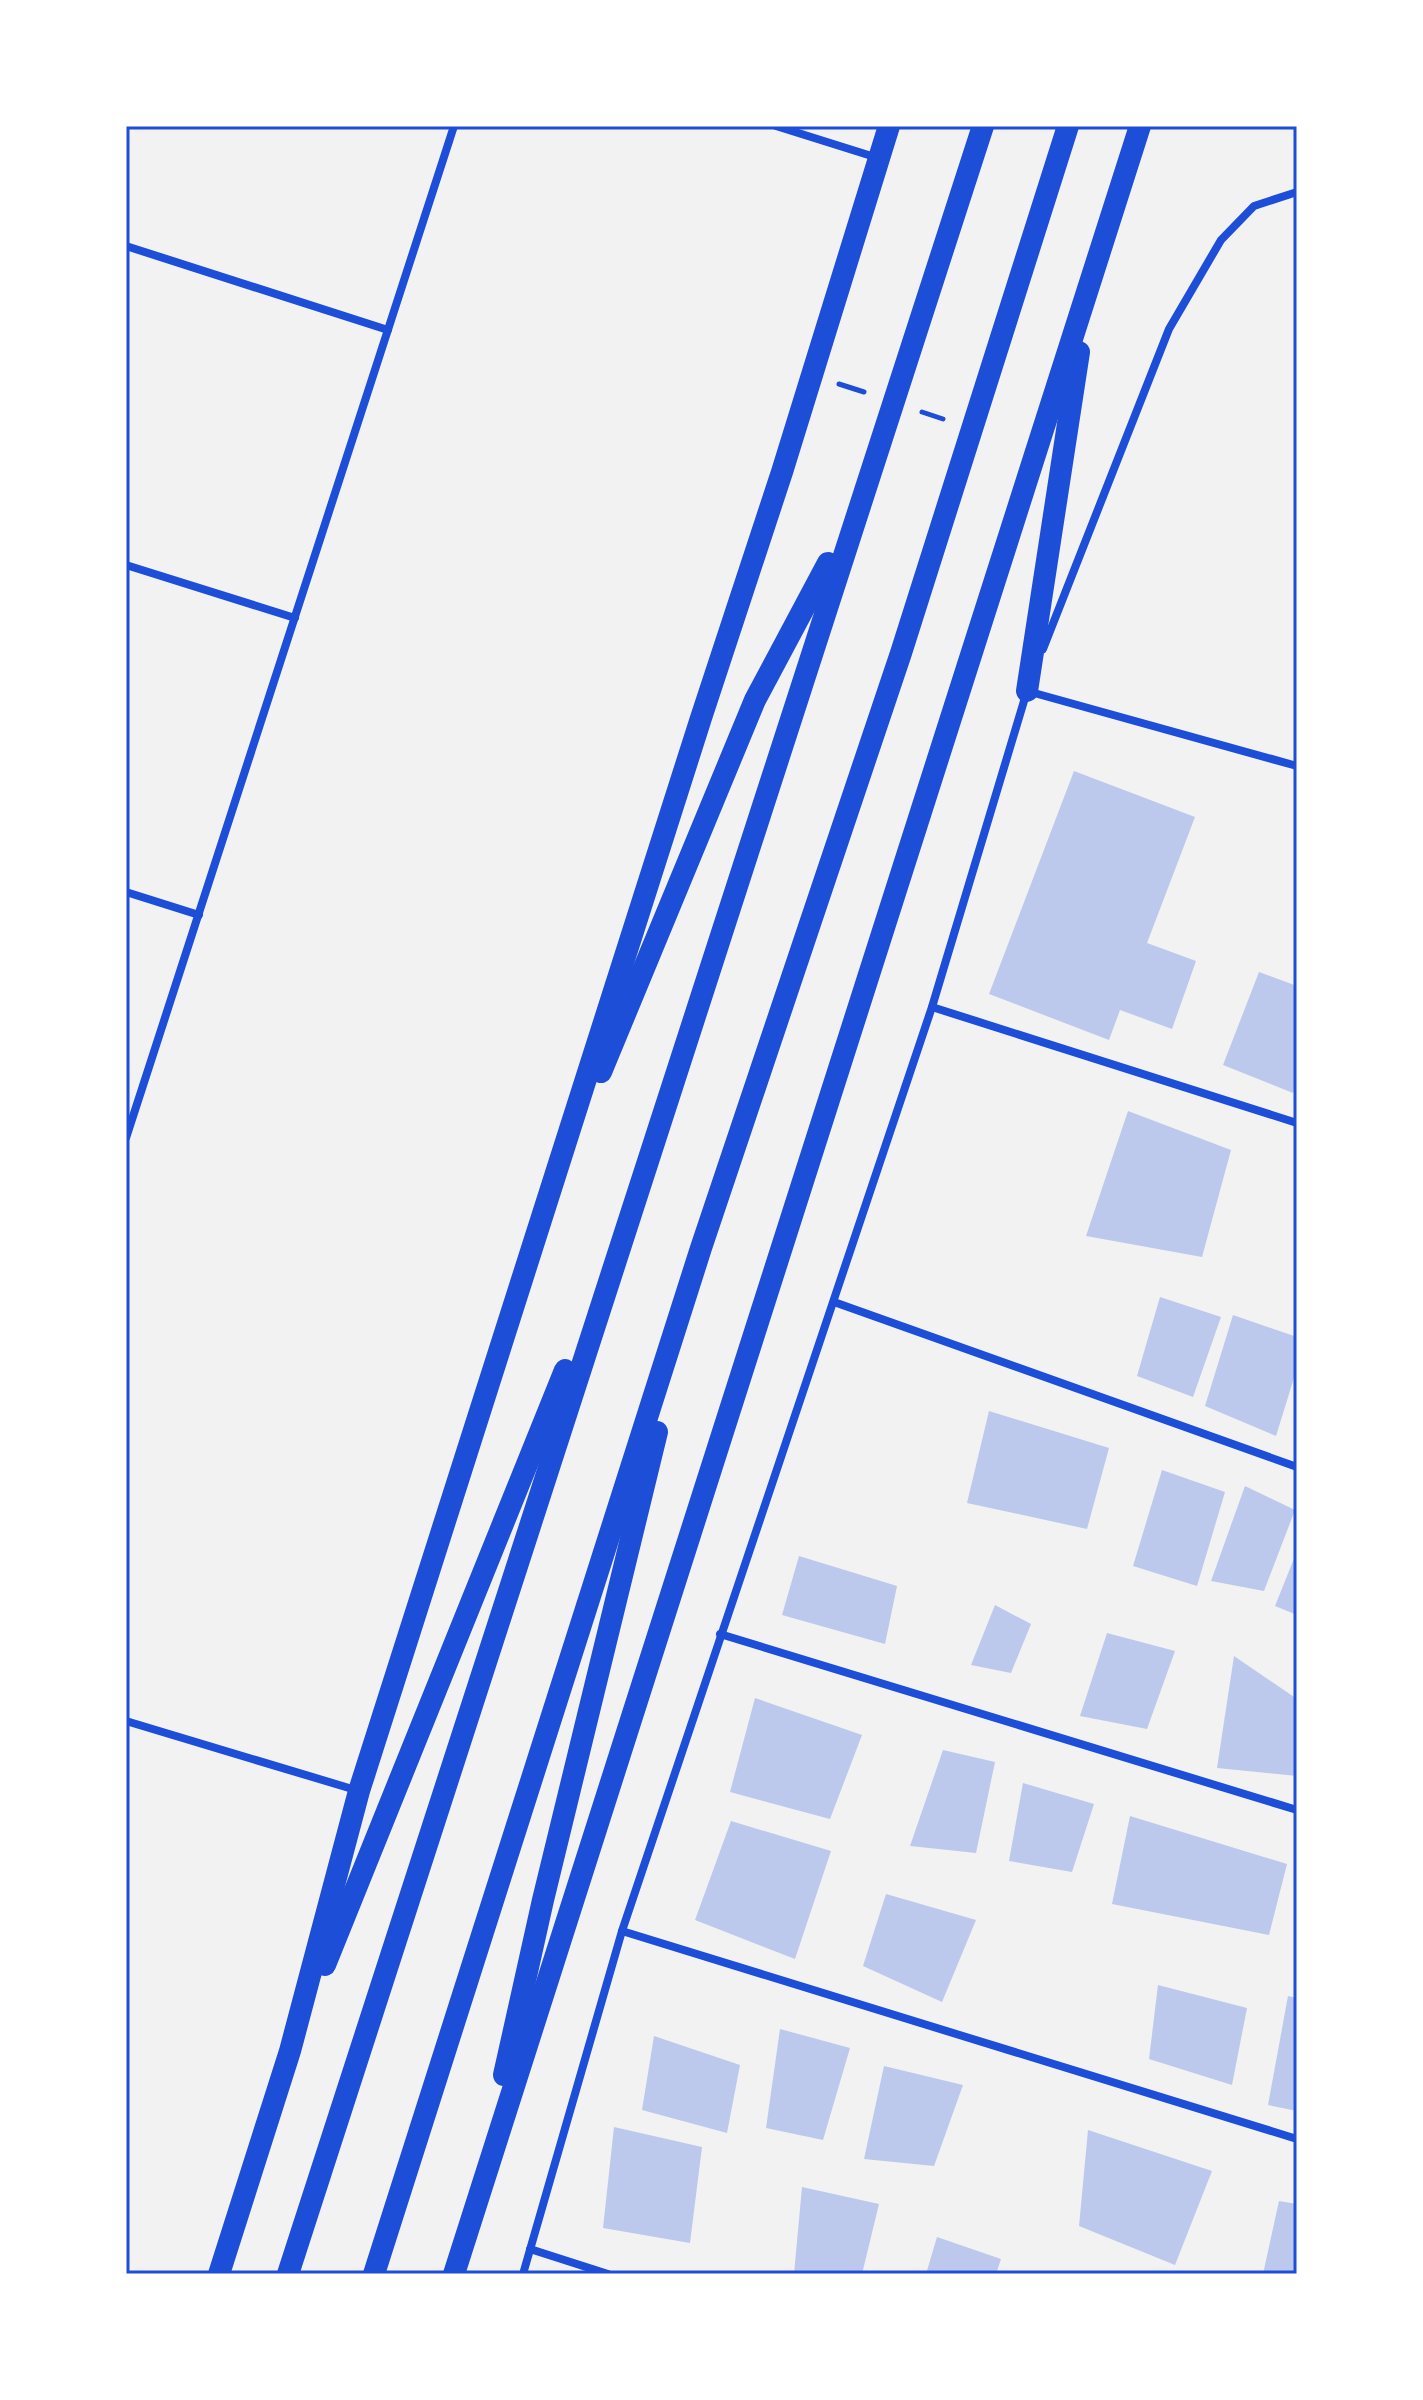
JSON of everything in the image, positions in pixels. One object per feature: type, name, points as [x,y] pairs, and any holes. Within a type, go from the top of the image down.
[{"type":"highway","points":[[219,2274],[290,2051],[359,1791],[782,472],[889,126]]},
{"type":"highway","points":[[288,2274],[855,513],[983,126]]},
{"type":"highway","points":[[374,2274],[701,1248],[901,653],[1068,126]]},
{"type":"highway","points":[[454,2274],[1140,126]]},
{"type":"highway","points":[[1027,691],[1090,283]]},
{"type":"highway","points":[[540,1221],[755,700],[855,513]]},
{"type":"highway","points":[[290,2051],[634,1200]]},
{"type":"highway","points":[[454,2274],[701,1248]]},
{"type":"street","points":[[126,1138],[454,126]]},
{"type":"street","points":[[776,126],[879,158]]},
{"type":"street","points":[[523,2274],[622,1931],[932,1007],[1027,691],[1169,329],[1221,240],[1254,206],[1297,192]]},
{"type":"street","points":[[126,246],[388,330]]},
{"type":"street","points":[[126,565],[295,618]]},
{"type":"street","points":[[1027,691],[1297,766]]},
{"type":"street","points":[[126,892],[199,915]]},
{"type":"street","points":[[932,1007],[1297,1123]]},
{"type":"street","points":[[834,1302],[1297,1467]]},
{"type":"street","points":[[720,1634],[1297,1810]]},
{"type":"street","points":[[126,1721],[359,1791]]},
{"type":"street","points":[[622,1931],[1297,2139]]},
{"type":"street","points":[[530,2249],[608,2274]]},
{"type":"building","points":[[1074,771],[1195,817],[1147,943],[1196,961],[1172,1029],[1120,1010],[1109,1040],[989,994]]},
{"type":"building","points":[[1259,972],[1297,986],[1297,1084],[1293,1093],[1223,1065]]},
{"type":"building","points":[[1128,1111],[1231,1150],[1202,1257],[1086,1236]]},
{"type":"building","points":[[1160,1297],[1221,1317],[1193,1397],[1137,1376]]},
{"type":"building","points":[[1233,1315],[1297,1337],[1297,1368],[1276,1436],[1205,1406]]},
{"type":"building","points":[[989,1411],[1109,1448],[1087,1529],[967,1503]]},
{"type":"building","points":[[1162,1470],[1225,1492],[1197,1586],[1133,1566]]},
{"type":"building","points":[[1245,1486],[1295,1510],[1264,1591],[1211,1581]]},
{"type":"building","points":[[1297,1551],[1297,1615],[1275,1606]]},
{"type":"building","points":[[799,1556],[897,1586],[885,1644],[782,1615]]},
{"type":"building","points":[[995,1605],[1031,1624],[1011,1673],[971,1665]]},
{"type":"building","points":[[1107,1633],[1175,1651],[1147,1729],[1080,1716]]},
{"type":"building","points":[[1234,1656],[1297,1699],[1297,1776],[1217,1768]]},
{"type":"building","points":[[755,1698],[862,1735],[830,1819],[730,1792]]},
{"type":"building","points":[[943,1750],[995,1762],[976,1853],[910,1846]]},
{"type":"building","points":[[1023,1783],[1094,1804],[1072,1872],[1009,1861]]},
{"type":"building","points":[[1130,1816],[1287,1864],[1269,1935],[1112,1904]]},
{"type":"building","points":[[731,1821],[831,1851],[795,1959],[695,1920]]},
{"type":"building","points":[[886,1894],[976,1920],[942,2002],[863,1966]]},
{"type":"building","points":[[1158,1985],[1247,2008],[1232,2085],[1149,2059]]},
{"type":"building","points":[[1288,1996],[1297,1998],[1297,2111],[1268,2105]]},
{"type":"building","points":[[780,2029],[850,2048],[823,2140],[766,2128]]},
{"type":"building","points":[[654,2036],[740,2065],[727,2133],[642,2110]]},
{"type":"building","points":[[884,2066],[963,2085],[934,2166],[864,2159]]},
{"type":"building","points":[[614,2127],[702,2147],[690,2243],[603,2228]]},
{"type":"building","points":[[1088,2130],[1212,2171],[1175,2265],[1079,2226]]},
{"type":"building","points":[[802,2187],[879,2204],[862,2274],[794,2274]]},
{"type":"building","points":[[1279,2201],[1297,2204],[1297,2274],[1263,2274]]},
{"type":"building","points":[[937,2237],[1001,2259],[996,2274],[926,2274]]}]
